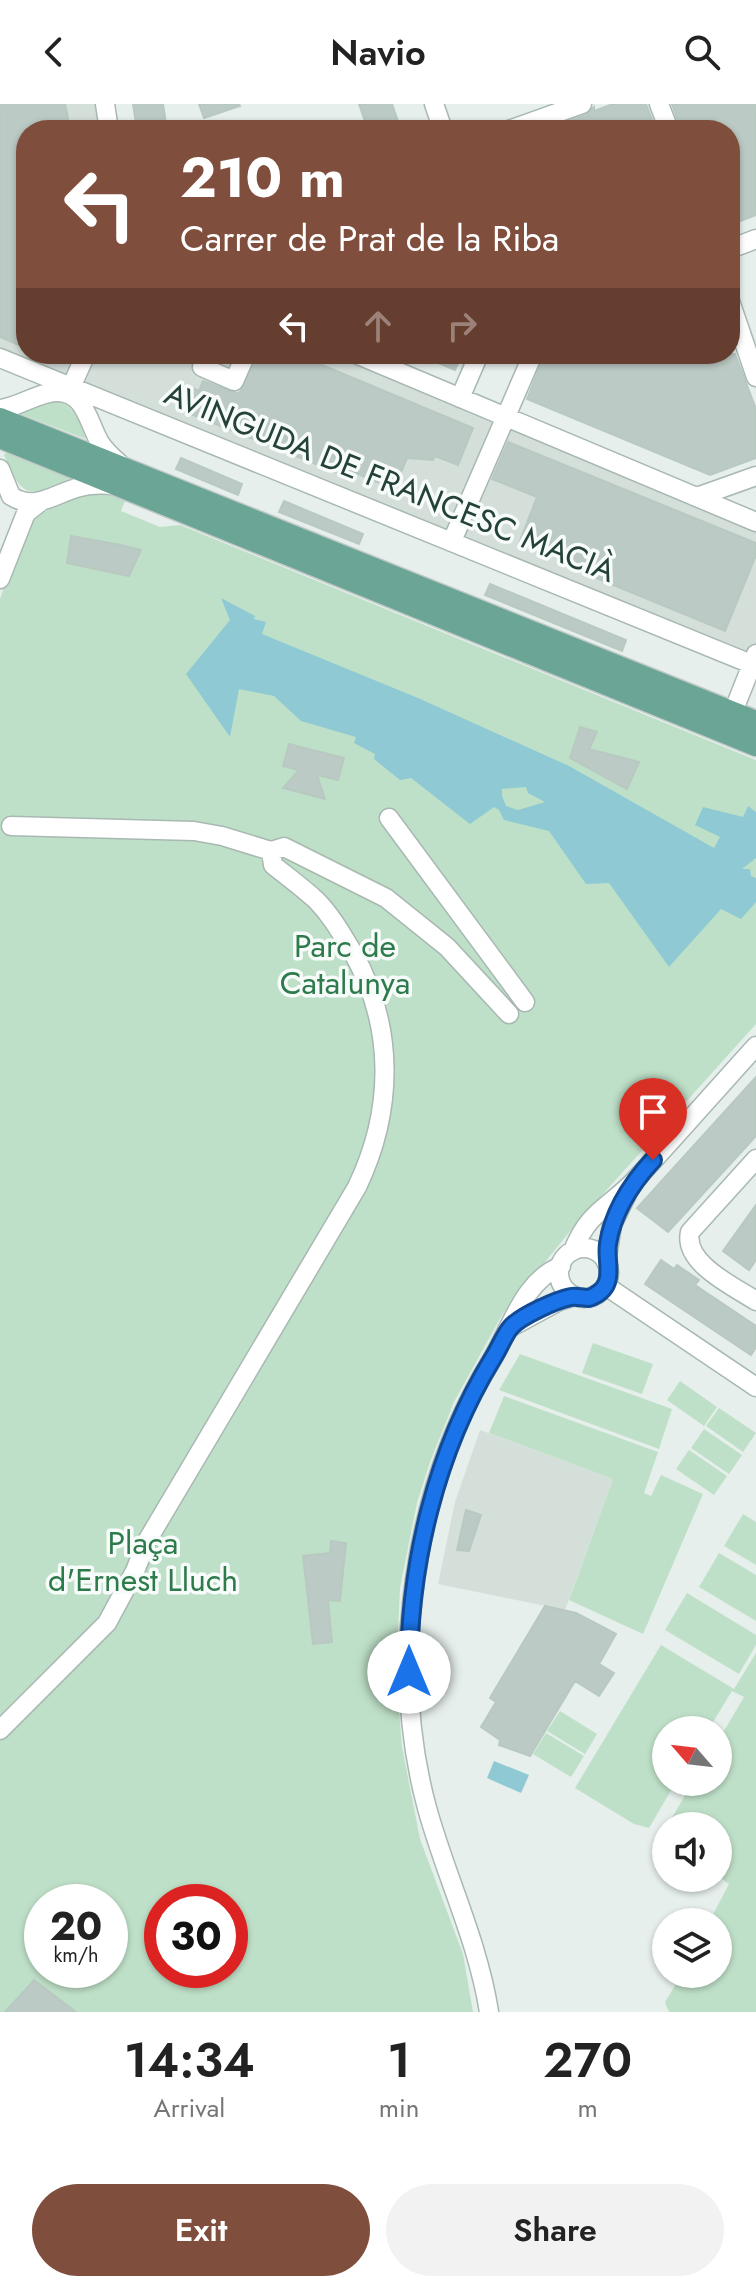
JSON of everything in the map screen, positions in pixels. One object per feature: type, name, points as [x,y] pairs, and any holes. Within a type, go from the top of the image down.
[{"type":"main road","points":[[3,413],[92,465]]},
{"type":"main road","points":[[0,437],[92,465],[729,722],[756,745]]},
{"type":"main road","points":[[729,722],[756,722]]},
{"type":"street","points":[[537,120],[582,104]]},
{"type":"street","points":[[740,330],[756,377]]},
{"type":"street","name":"AVINGUDA DE FRANCESC MACIÀ","points":[[0,358],[70,390],[755,662]]},
{"type":"street","points":[[70,390],[82,364]]},
{"type":"street","points":[[202,367],[234,381],[242,364]]},
{"type":"street","points":[[380,364],[756,522]]},
{"type":"street","points":[[460,398],[475,364]]},
{"type":"street","points":[[452,541],[529,364]]},
{"type":"street","points":[[3,413],[53,392],[70,390]]},
{"type":"street","points":[[70,390],[83,404],[92,465]]},
{"type":"street","points":[[0,579],[26,513],[92,465],[106,451],[121,477]]},
{"type":"street","points":[[0,469],[15,511],[0,545]]},
{"type":"street","points":[[697,497],[756,476]]},
{"type":"street","points":[[11,496],[27,504],[39,503]]},
{"type":"street","points":[[729,722],[755,662]]},
{"type":"street","points":[[389,818],[525,1002]]},
{"type":"street","points":[[11,826],[194,831],[222,836],[276,854],[386,898],[447,947],[509,1014]]},
{"type":"street","points":[[0,1730],[107,1623],[129,1584],[147,1541],[357,1187],[380,1127],[386,1052],[370,989],[334,922],[276,854]]},
{"type":"street","points":[[575,1296],[563,1287],[560,1280],[581,1231],[603,1205],[633,1182],[754,1051]]},
{"type":"street","points":[[756,1159],[690,1232],[689,1246],[698,1261],[756,1301]]},
{"type":"street","points":[[606,1262],[612,1225],[633,1182]]},
{"type":"street","points":[[489,2012],[478,1958],[440,1852],[419,1773],[411,1713],[409,1637],[419,1561],[441,1471],[478,1382],[511,1327],[516,1311],[547,1271],[567,1258],[588,1249],[606,1262],[609,1270],[606,1286],[595,1296],[575,1296],[559,1301],[511,1327]]},
{"type":"street","points":[[606,1286],[756,1387]]},
{"type":"shaded area","points":[[0,104],[105,104],[107,120],[16,120],[16,362],[0,358]]},
{"type":"shaded area","points":[[23,364],[380,364],[756,521],[756,651],[751,663],[79,388],[72,377]]},
{"type":"shaded area","points":[[480,1430],[613,1479],[565,1610],[438,1584],[455,1502]]},
{"type":"green space","points":[[51,400],[70,408],[86,439],[21,414]]},
{"type":"green space","points":[[7,452],[69,479],[44,490],[28,490],[21,486],[10,469],[4,455]]},
{"type":"green space","name":"Parc de Catalunya","points":[[102,492],[125,501],[121,511],[160,527],[180,525],[756,760],[756,1024],[576,1224],[502,1315],[454,1402],[417,1503],[400,1588],[396,1674],[402,1747],[420,1839],[463,1954],[473,2012],[0,2012],[0,599],[20,543],[31,523],[68,501]]},
{"type":"green space","points":[[593,1343],[653,1364],[642,1394],[582,1373]]},
{"type":"green space","points":[[520,1354],[672,1409],[659,1449],[499,1390]]},
{"type":"green space","points":[[680,1381],[717,1407],[704,1426],[667,1400]]},
{"type":"green space","points":[[504,1396],[658,1452],[644,1493],[651,1496],[661,1475],[703,1494],[643,1634],[569,1600],[613,1479],[489,1433]]},
{"type":"green space","points":[[719,1408],[756,1433],[743,1452],[706,1426]]},
{"type":"green space","points":[[704,1429],[742,1455],[729,1474],[691,1448]]},
{"type":"green space","points":[[689,1450],[727,1476],[714,1495],[676,1469]]},
{"type":"green space","points":[[743,1514],[756,1522],[756,1565],[724,1546]]},
{"type":"green space","points":[[719,1553],[756,1575],[756,1621],[699,1587]]},
{"type":"green space","points":[[687,1593],[756,1635],[756,1645],[739,1674],[665,1630]]},
{"type":"green space","points":[[661,1645],[734,1689],[756,1653],[756,2012],[669,2012],[665,2002],[674,1988],[732,1988],[732,1908],[716,1908],[725,1892],[732,1892],[732,1812],[675,1812],[685,1796],[732,1796],[732,1717],[744,1697],[732,1691],[717,1716],[652,1716],[652,1796],[668,1796],[658,1812],[652,1812],[649,1828],[634,1824],[575,1788]]},
{"type":"green space","points":[[560,1711],[597,1734],[585,1754],[547,1731]]},
{"type":"green space","points":[[546,1733],[584,1756],[571,1777],[533,1754]]},
{"type":"water","points":[[221,598],[255,616],[254,619],[266,622],[262,634],[418,698],[569,766],[714,848],[720,837],[695,825],[703,807],[743,817],[748,806],[756,812],[756,858],[742,869],[750,869],[751,876],[756,878],[756,902],[741,919],[721,909],[669,967],[609,883],[586,884],[549,831],[504,820],[494,807],[470,824],[411,778],[400,780],[374,759],[375,754],[354,743],[356,737],[301,721],[274,696],[239,689],[230,737],[186,674],[230,620]],"holes":[[[526,787],[528,793],[545,802],[518,810],[506,806],[502,789]]]},
{"type":"water","points":[[494,1761],[529,1775],[521,1793],[487,1778]]},
{"type":"building","points":[[0,104],[65,104],[68,120],[16,120],[16,344],[0,337]]},
{"type":"building","points":[[133,104],[163,104],[165,120],[135,120]]},
{"type":"building","points":[[199,104],[239,104],[240,106],[204,118]]},
{"type":"building","points":[[359,104],[392,104],[398,120],[365,120]]},
{"type":"building","points":[[613,104],[646,104],[652,120],[572,120],[586,115],[594,107],[594,111]]},
{"type":"building","points":[[672,104],[756,104],[756,215],[740,221],[740,120],[678,120]]},
{"type":"building","points":[[253,364],[320,364],[473,428],[458,465],[435,456],[433,460],[407,458],[394,489],[339,466],[336,472],[183,411],[192,388],[199,391],[203,381],[239,394]]},
{"type":"building","points":[[441,364],[458,364],[455,370]]},
{"type":"building","points":[[541,364],[739,364],[756,409],[756,458],[710,475],[527,399]]},
{"type":"building","points":[[508,442],[756,543],[756,555],[725,631],[572,568],[574,563],[520,541],[537,497],[492,479]]},
{"type":"building","points":[[181,458],[242,484],[238,495],[176,469]]},
{"type":"building","points":[[284,501],[363,534],[359,544],[279,512]]},
{"type":"building","points":[[71,536],[141,550],[129,576],[67,563]]},
{"type":"building","points":[[490,584],[626,640],[622,651],[485,595]]},
{"type":"building","points":[[580,727],[597,732],[589,749],[639,762],[627,789],[570,758]]},
{"type":"building","points":[[289,744],[344,758],[338,780],[317,775],[325,799],[283,788],[299,770],[283,766]]},
{"type":"building","points":[[756,1077],[756,1136],[668,1232],[637,1208]]},
{"type":"building","points":[[756,1205],[756,1260],[749,1270],[723,1251]]},
{"type":"building","points":[[661,1260],[674,1269],[677,1265],[699,1280],[695,1285],[756,1326],[756,1347],[751,1355],[645,1284]]},
{"type":"building","points":[[466,1510],[481,1515],[469,1551],[457,1550]]},
{"type":"building","points":[[331,1541],[346,1543],[340,1601],[328,1600],[332,1642],[313,1644],[303,1556],[330,1553]]},
{"type":"building","points":[[545,1606],[576,1613],[616,1634],[599,1664],[614,1673],[599,1696],[575,1681],[530,1756],[499,1745],[500,1740],[481,1727],[496,1702],[490,1698]]},
{"type":"building","points":[[27,1988],[44,1988],[76,2012],[5,2012]]},
{"type":"route","points":[[409,1672],[409,1637],[424,1534],[441,1471],[478,1382],[511,1327],[528,1315],[559,1301],[575,1296],[589,1298],[606,1286],[612,1225],[633,1182],[653,1160]]},
{"type":"park label","name":"Plaça d'Ernest Lluch","points":[[143,1562]]}]
